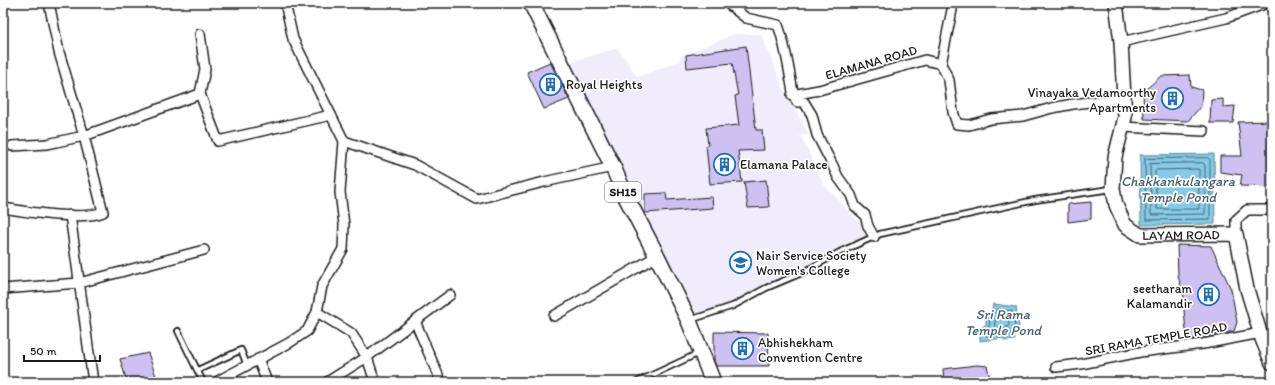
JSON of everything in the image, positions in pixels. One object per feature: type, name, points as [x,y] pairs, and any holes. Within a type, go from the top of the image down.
[{"type":"main road","name":"SH15","points":[[531,3],[625,195],[689,321],[712,382]]},
{"type":"street","points":[[3,208],[26,212],[89,216],[103,212],[84,136],[59,52],[49,3]]},
{"type":"street","points":[[216,382],[307,331],[317,312],[322,286],[343,249],[344,225],[340,192],[344,141],[293,39],[285,3]]},
{"type":"street","points":[[727,3],[746,18],[778,25],[783,39],[792,86],[792,95],[797,102],[804,102],[812,115],[817,135],[838,177],[851,195],[855,206],[865,215],[868,226],[874,237]]},
{"type":"street","name":"LAYAM ROAD","points":[[1116,3],[1121,42],[1125,117],[1115,157],[1113,189],[1116,205],[1125,225],[1140,235],[1236,234],[1247,288],[1272,363]]},
{"type":"street","points":[[1121,42],[1226,18],[1267,3]]},
{"type":"street","points":[[952,10],[942,64],[949,80],[953,112],[957,124],[969,125],[991,119],[1023,116],[1073,104],[1123,98]]},
{"type":"street","points":[[200,34],[205,69],[200,94],[218,141],[331,115]]},
{"type":"street","name":"ELAMANA ROAD","points":[[792,95],[819,90],[925,60],[942,64]]},
{"type":"street","points":[[12,146],[47,144],[84,136],[200,94]]},
{"type":"street","points":[[1122,127],[1204,131]]},
{"type":"street","points":[[344,141],[415,165],[477,199],[544,182],[613,168]]},
{"type":"street","points":[[1236,234],[1236,220],[1247,210],[1272,210]]},
{"type":"street","points":[[70,215],[93,382]]},
{"type":"street","points":[[3,289],[79,283],[204,250]]},
{"type":"street","points":[[554,316],[657,256]]},
{"type":"street","points":[[327,382],[367,356],[450,295]]},
{"type":"street","points":[[317,312],[351,333],[367,356],[375,382]]},
{"type":"street","points":[[415,321],[441,382]]},
{"type":"street","name":"SRI RAMA TEMPLE ROAD","points":[[1056,367],[1081,364],[1140,352],[1203,344],[1261,333]]},
{"type":"street","points":[[258,359],[267,382]]},
{"type":"lane","points":[[689,321],[733,306],[766,288],[804,272],[840,252],[874,237],[901,229],[1035,200],[1113,189]]},
{"type":"lane","points":[[178,331],[203,382]]},
{"type":"lane","points":[[198,370],[241,350],[247,365]]},
{"type":"lane","points":[[637,382],[701,352]]},
{"type":"shaded area","points":[[735,34],[761,34],[786,94],[809,135],[792,136],[801,136],[824,185],[874,237],[766,288],[733,306],[689,321],[568,63],[618,48],[637,77],[680,61],[681,56]]},
{"type":"water","name":"Chakkankulangara Temple Pond","points":[[1214,154],[1215,224],[1141,225],[1140,155]]},
{"type":"water","name":"Sri Rama Temple Pond","points":[[993,304],[1016,307],[1019,328],[1014,333],[1015,340],[1004,341],[1004,338],[980,341],[980,328],[986,325],[986,318],[992,310]]},
{"type":"building","points":[[746,46],[756,130],[762,130],[764,150],[738,151],[742,182],[710,184],[706,145],[708,145],[706,128],[739,125],[735,96],[738,95],[732,63],[687,68],[686,55]]},
{"type":"building","name":"Royal Heights","points":[[550,62],[569,99],[544,109],[527,72]]},
{"type":"building","name":"Vinayaka Vedamoorthy Apartments","points":[[1190,75],[1191,87],[1202,90],[1201,106],[1188,121],[1144,119],[1143,92],[1161,76]]},
{"type":"building","points":[[1223,99],[1223,107],[1235,106],[1233,123],[1210,123],[1211,100]]},
{"type":"building","points":[[1272,121],[1272,187],[1240,186],[1242,175],[1220,172],[1220,156],[1242,156],[1238,122]]},
{"type":"building","points":[[766,180],[769,207],[748,208],[744,182]]},
{"type":"building","points":[[666,193],[667,200],[712,197],[713,208],[645,213],[645,194]]},
{"type":"building","points":[[1091,202],[1091,219],[1068,222],[1068,204]]},
{"type":"building","name":"seetharam Kalamandir","points":[[1177,245],[1211,246],[1231,289],[1237,322],[1234,331],[1187,340],[1184,311],[1185,301],[1178,276]]},
{"type":"building","name":"Abhishekham Convention Centre","points":[[714,332],[768,333],[769,366],[716,366],[714,361]]},
{"type":"building","points":[[148,353],[158,382],[127,382],[120,359]]},
{"type":"building","points":[[977,365],[987,366],[991,382],[944,382],[943,369]]},
{"type":"place","name":"Royal Heights","points":[[551,84]]},
{"type":"place","name":"Vinayaka Vedamoorthy Apartments","points":[[1172,99]]},
{"type":"place","name":"Elamana Palace","points":[[724,164]]},
{"type":"place","name":"Nair Service Society Women's College","points":[[741,262]]},
{"type":"place","name":"seetharam Kalamandir","points":[[1208,295]]},
{"type":"place","name":"Abhishekham Convention Centre","points":[[742,349]]}]
